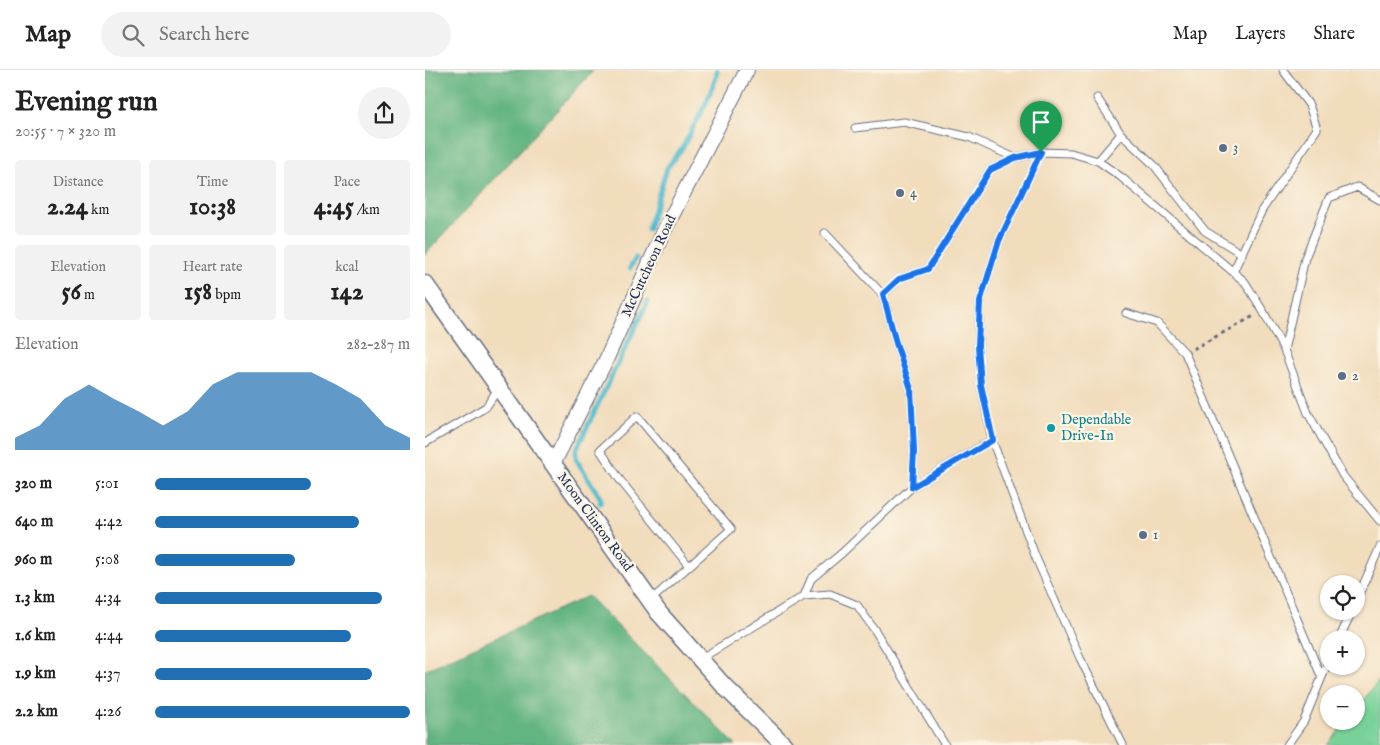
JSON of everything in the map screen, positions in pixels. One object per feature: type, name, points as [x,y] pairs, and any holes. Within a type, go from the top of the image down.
[{"type":"street","name":"McCutcheon Road","points":[[553,464],[606,360],[664,231],[747,70]]},
{"type":"street","name":"Moon Clinton Road","points":[[425,284],[651,601],[699,659],[784,745]]},
{"type":"lane","points":[[1233,272],[1262,210],[1317,129],[1309,105],[1283,70]]},
{"type":"lane","points":[[1097,98],[1121,134],[1154,165],[1205,231],[1241,254]]},
{"type":"lane","points":[[855,128],[903,122],[969,137],[1015,158]]},
{"type":"lane","points":[[1099,161],[1121,134]]},
{"type":"lane","points":[[1041,152],[999,241],[980,302],[978,346],[981,385],[993,440],[1036,558],[1080,658],[1123,745]]},
{"type":"lane","points":[[883,294],[899,279],[928,269],[990,170],[1015,158],[1041,152],[1071,153],[1099,161],[1121,177],[1245,282],[1284,350],[1308,413],[1343,476],[1380,521]]},
{"type":"lane","points":[[1284,350],[1305,258],[1329,198],[1357,187],[1380,200]]},
{"type":"lane","points":[[825,233],[883,294],[911,389],[914,451],[912,487]]},
{"type":"lane","points":[[1126,313],[1157,323],[1185,353],[1321,676],[1304,721],[1287,745]]},
{"type":"lane","points":[[425,443],[486,407],[498,388]]},
{"type":"lane","points":[[651,601],[731,529],[637,416],[599,450],[620,480],[689,566]]},
{"type":"lane","points":[[803,596],[811,580],[912,487],[993,440]]},
{"type":"lane","points":[[1365,580],[1380,546]]},
{"type":"lane","points":[[699,659],[803,596],[830,594],[857,605],[876,632],[945,745]]},
{"type":"path","points":[[1185,353],[1263,311]]},
{"type":"green space","points":[[425,70],[594,70],[425,255]]},
{"type":"green space","points":[[588,596],[736,745],[425,745],[425,670]]},
{"type":"green space","points":[[1380,679],[1380,745],[1328,745],[1340,730],[1365,730],[1365,698]]},
{"type":"waterway","points":[[648,229],[667,168],[683,147],[707,101],[717,75],[717,70]]},
{"type":"waterway","points":[[630,268],[636,258]]},
{"type":"waterway","points":[[600,503],[601,499],[576,459],[576,450],[648,301]]},
{"type":"place","name":"3","points":[[1223,148]]},
{"type":"place","name":"4","points":[[900,193]]},
{"type":"place","name":"2","points":[[1342,376]]},
{"type":"place","name":"Dependable Drive-In","points":[[1051,428]]},
{"type":"place","name":"1","points":[[1143,535]]},
{"type":"route","points":[[1041,152],[999,241],[980,302],[978,346],[981,385],[993,440],[912,487],[914,451],[911,389],[883,294],[899,279],[928,269],[990,170],[1015,158],[1041,152]]}]
